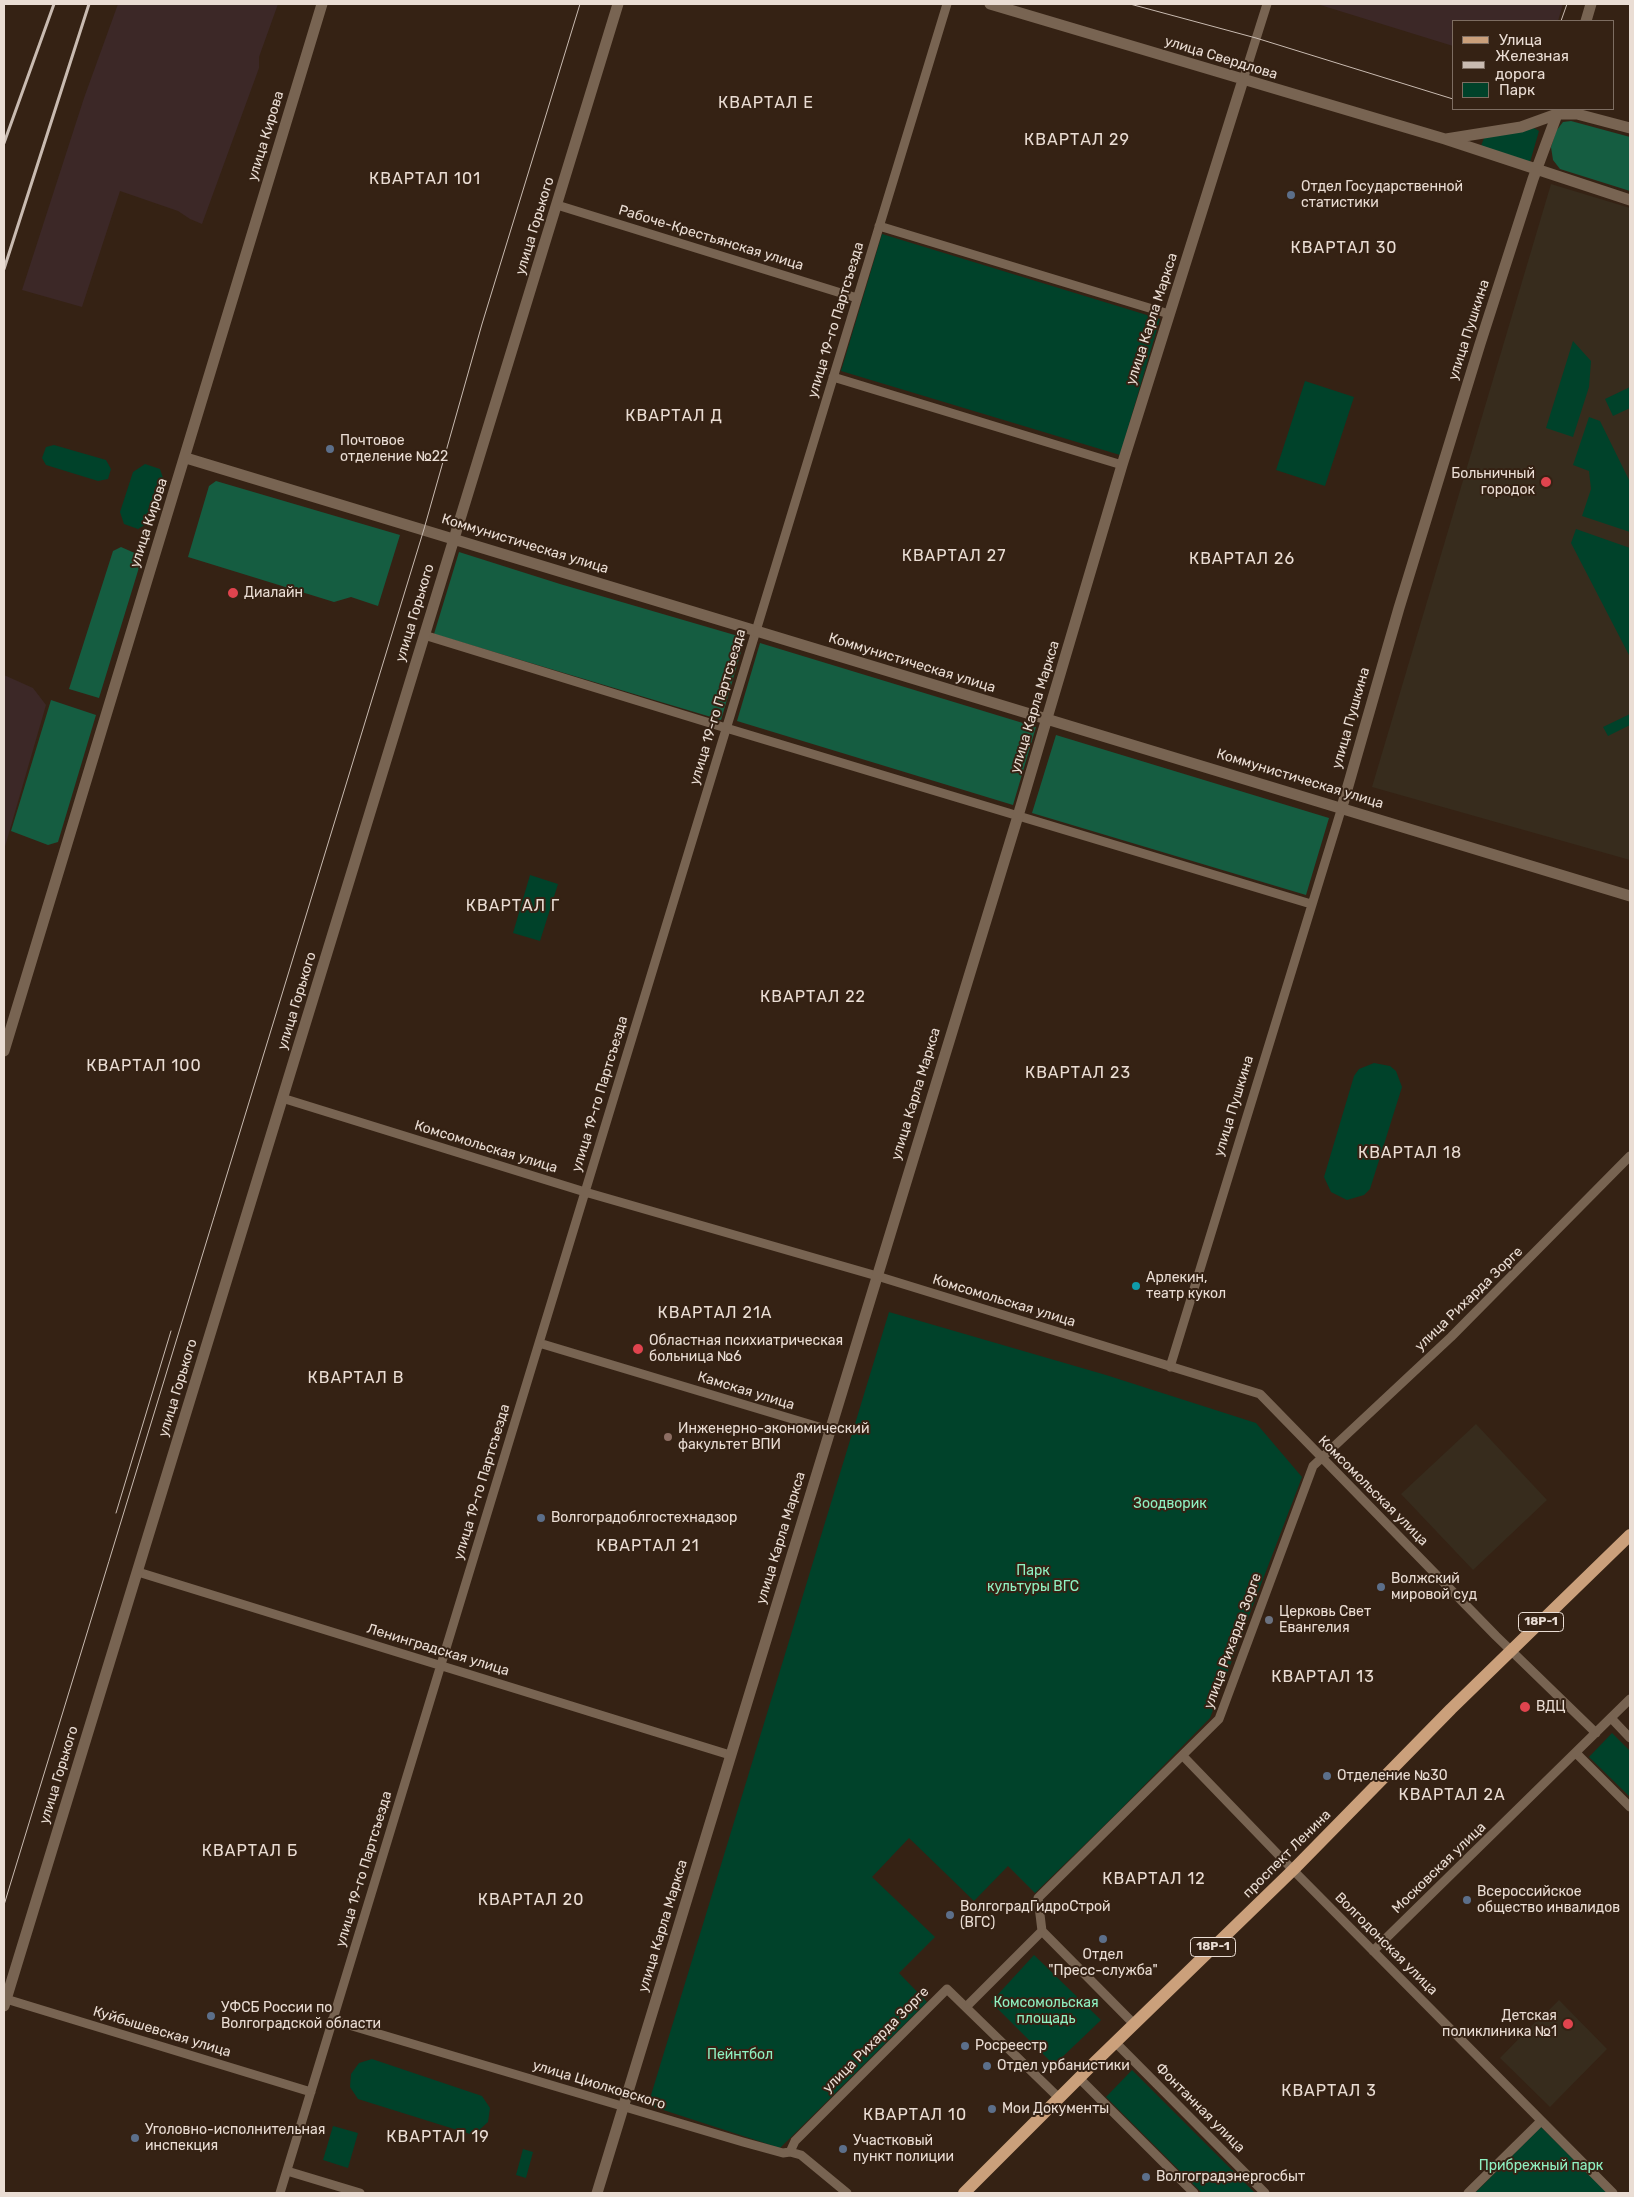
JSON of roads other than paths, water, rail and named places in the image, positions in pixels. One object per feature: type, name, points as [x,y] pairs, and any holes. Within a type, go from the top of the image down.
[{"type":"main road","name":"проспект Ленина","points":[[964,2193],[1630,1535]]},
{"type":"street","name":"улица Кирова","points":[[4,1051],[186,458],[211,366],[322,4]]},
{"type":"street","name":"улица Горького","points":[[5,2003],[618,4]]},
{"type":"street","name":"улица 19-го Партсъезда","points":[[280,2193],[755,631],[948,4]]},
{"type":"street","name":"улица Свердлова","points":[[990,4],[1445,139],[1630,200]]},
{"type":"street","name":"улица Карла Маркса","points":[[597,2193],[1018,816],[1122,465],[1267,4]]},
{"type":"street","points":[[1586,20],[1591,4]]},
{"type":"street","name":"улица Свердлова","points":[[1445,139],[1521,127],[1558,111],[1630,128]]},
{"type":"street","name":"улица Пушкина","points":[[1170,1367],[1342,806],[1402,599],[1536,170],[1558,111]]},
{"type":"street","name":"Рабоче-Крестьянская улица","points":[[557,205],[857,298]]},
{"type":"street","points":[[880,226],[1169,314]]},
{"type":"street","points":[[833,377],[1122,465]]},
{"type":"street","name":"Коммунистическая улица","points":[[186,458],[1047,720],[1342,806],[1630,896]]},
{"type":"street","points":[[424,635],[1312,904]]},
{"type":"street","name":"Комсомольская улица","points":[[282,1098],[585,1192],[876,1276],[1260,1394],[1511,1651],[1596,1733]]},
{"type":"street","name":"улица Рихарда Зорге","points":[[1042,1931],[1038,1898],[1219,1719],[1312,1466],[1451,1337],[1630,1156]]},
{"type":"street","name":"Камская улица","points":[[539,1343],[829,1430]]},
{"type":"street","name":"Ленинградская улица","points":[[138,1572],[730,1755]]},
{"type":"street","name":"Московская улица","points":[[1373,1951],[1630,1699]]},
{"type":"street","points":[[1611,1718],[1630,1738]]},
{"type":"street","points":[[1576,1752],[1630,1807]]},
{"type":"street","name":"Волгодонская улица","points":[[1183,1756],[1612,2193]]},
{"type":"street","points":[[1059,2098],[966,2007],[1042,1931],[1134,2024]]},
{"type":"street","name":"улица Рихарда Зорге","points":[[790,2152],[795,2141],[947,1989],[966,2007]]},
{"type":"street","name":"Куйбышевская улица","points":[[5,2003],[311,2092]]},
{"type":"street","name":"улица Циолковского","points":[[332,2020],[783,2153],[790,2152],[801,2155],[847,2193]]},
{"type":"street","name":"Фонтанная улица","points":[[1115,2042],[1265,2193]]},
{"type":"street","points":[[1079,2078],[1194,2193]]},
{"type":"street","points":[[1468,2193],[1541,2121]]},
{"type":"street","points":[[287,2171],[360,2193]]},
{"type":"tram line","points":[[4,1905],[424,529],[482,324],[580,4]]},
{"type":"tram line","points":[[1130,4],[1256,38],[1452,99]]},
{"type":"tram line","points":[[1561,20],[1567,4]]},
{"type":"tram line","points":[[116,1513],[171,1331]]},
{"type":"railway","points":[[4,143],[54,4]]},
{"type":"railway","points":[[4,269],[89,4]]},
{"type":"place","name":"Отдел Государственной статистики","points":[[1291,195]]},
{"type":"place","name":"Почтовое отделение №22","points":[[330,449]]},
{"type":"place","name":"Больничный городок","points":[[1546,482]]},
{"type":"place","name":"Диалайн","points":[[233,593]]},
{"type":"place","name":"Арлекин, театр кукол","points":[[1136,1286]]},
{"type":"place","name":"Областная психиатрическая больница №6","points":[[638,1349]]},
{"type":"place","name":"Инженерно-экономический факультет ВПИ","points":[[668,1437]]},
{"type":"place","name":"Волгоградоблгостехнадзор","points":[[541,1518]]},
{"type":"place","name":"Волжский мировой суд","points":[[1381,1587]]},
{"type":"place","name":"Церковь Свет Евангелия","points":[[1269,1620]]},
{"type":"place","name":"ВДЦ","points":[[1525,1707]]},
{"type":"place","name":"Отделение №30","points":[[1327,1776]]},
{"type":"place","name":"Всероссийское общество инвалидов","points":[[1467,1900]]},
{"type":"place","name":"ВолгоградГидроСтрой (ВГС)","points":[[950,1915]]},
{"type":"place","name":"Отдел \"Пресс-служба\"","points":[[1103,1939]]},
{"type":"place","name":"УФСБ России по Волгоградской области","points":[[211,2016]]},
{"type":"place","name":"Детская поликлиника №1","points":[[1568,2024]]},
{"type":"place","name":"Росреестр","points":[[965,2046]]},
{"type":"place","name":"Отдел урбанистики","points":[[987,2066]]},
{"type":"place","name":"Мои Документы","points":[[992,2109]]},
{"type":"place","name":"Уголовно-исполнительная инспекция","points":[[135,2138]]},
{"type":"place","name":"Участковый пункт полиции","points":[[843,2149]]},
{"type":"place","name":"Волгоградэнергосбыт","points":[[1146,2177]]},
{"type":"district","name":"КВАРТАЛ Е","points":[[766,103]]},
{"type":"district","name":"КВАРТАЛ 29","points":[[1077,140]]},
{"type":"district","name":"КВАРТАЛ 101","points":[[425,179]]},
{"type":"district","name":"КВАРТАЛ 30","points":[[1344,248]]},
{"type":"district","name":"КВАРТАЛ Д","points":[[674,416]]},
{"type":"district","name":"КВАРТАЛ 27","points":[[954,556]]},
{"type":"district","name":"КВАРТАЛ 26","points":[[1242,559]]},
{"type":"district","name":"КВАРТАЛ Г","points":[[513,906]]},
{"type":"district","name":"КВАРТАЛ 22","points":[[813,997]]},
{"type":"district","name":"КВАРТАЛ 100","points":[[144,1066]]},
{"type":"district","name":"КВАРТАЛ 23","points":[[1078,1073]]},
{"type":"district","name":"КВАРТАЛ 18","points":[[1410,1153]]},
{"type":"district","name":"КВАРТАЛ 21А","points":[[715,1313]]},
{"type":"district","name":"КВАРТАЛ В","points":[[356,1378]]},
{"type":"district","name":"КВАРТАЛ 21","points":[[648,1546]]},
{"type":"district","name":"КВАРТАЛ 13","points":[[1323,1677]]},
{"type":"district","name":"КВАРТАЛ 2А","points":[[1452,1795]]},
{"type":"district","name":"КВАРТАЛ Б","points":[[250,1851]]},
{"type":"district","name":"КВАРТАЛ 12","points":[[1154,1879]]},
{"type":"district","name":"КВАРТАЛ 20","points":[[531,1900]]},
{"type":"district","name":"КВАРТАЛ 3","points":[[1329,2091]]},
{"type":"district","name":"КВАРТАЛ 10","points":[[915,2115]]},
{"type":"district","name":"КВАРТАЛ 19","points":[[438,2137]]},
{"type":"park label","name":"Зоодворик","points":[[1170,1504]]},
{"type":"park label","name":"Парк культуры ВГС","points":[[1033,1579]]},
{"type":"park label","name":"Комсомольская площадь","points":[[1046,2012]]},
{"type":"park label","name":"Пейнтбол","points":[[740,2055]]},
{"type":"park label","name":"Прибрежный парк","points":[[1541,2166]]}]
